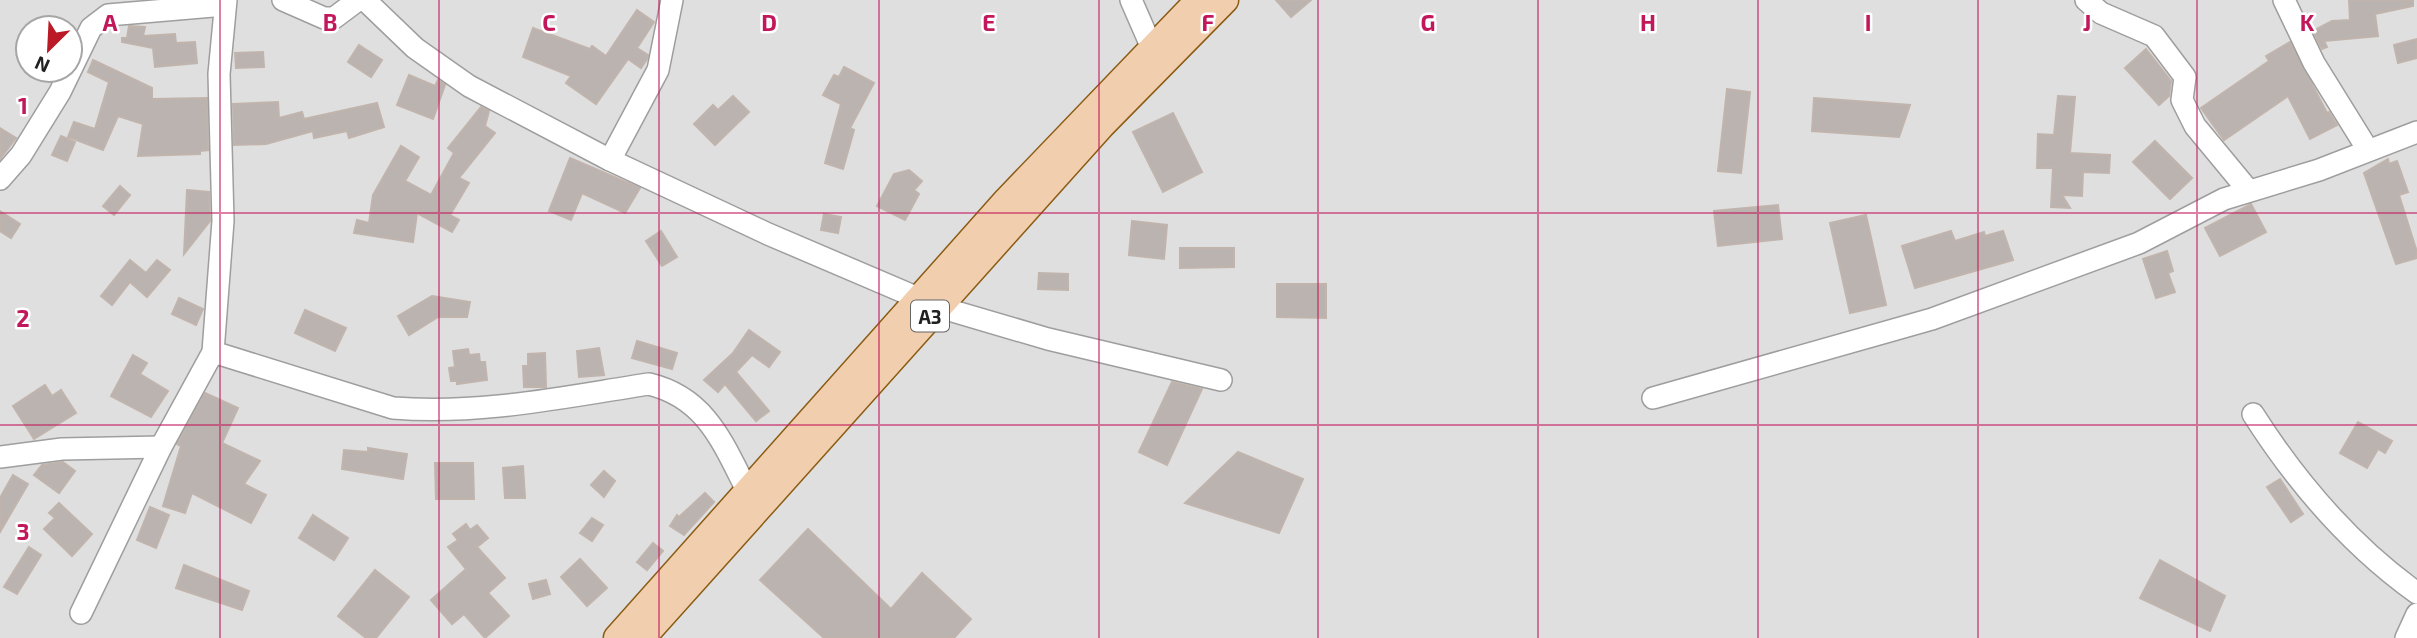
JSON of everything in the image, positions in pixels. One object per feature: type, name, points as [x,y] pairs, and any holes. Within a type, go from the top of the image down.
[{"type":"main road","name":"A3","points":[[642,638],[929,303],[1088,112],[1199,0]]},
{"type":"main road","name":"A3","points":[[617,638],[748,492],[1226,0]]},
{"type":"street","points":[[283,0],[324,18],[334,18],[358,0]]},
{"type":"street","points":[[366,0],[415,48],[469,86],[610,160],[768,234],[929,303],[1048,339],[1221,380]]},
{"type":"street","points":[[610,160],[658,70],[672,0]]},
{"type":"street","points":[[1131,0],[1152,48]]},
{"type":"street","points":[[2085,0],[2101,13],[2154,37],[2185,77],[2182,100],[2195,126],[2248,190]]},
{"type":"street","points":[[2284,0],[2314,63],[2368,150]]},
{"type":"street","points":[[0,180],[21,155],[60,92],[91,28],[108,15],[225,3],[219,74],[223,222],[213,352],[161,446],[81,613]]},
{"type":"street","points":[[1653,398],[1932,319],[2139,243],[2224,199],[2319,170],[2417,132]]},
{"type":"street","points":[[213,352],[393,408],[442,412],[525,405],[649,384],[666,388],[697,405],[719,437],[748,492]]},
{"type":"street","points":[[2253,414],[2280,456],[2317,502],[2382,568],[2417,593]]},
{"type":"street","points":[[0,457],[62,449],[161,446]]},
{"type":"street","points":[[2406,638],[2417,614]]},
{"type":"shaded area","points":[[0,0],[2417,0],[2417,638],[0,638]]},
{"type":"building","points":[[1276,0],[1311,0],[1291,17]]},
{"type":"building","points":[[2349,0],[2413,0],[2413,6],[2375,14],[2378,36],[2324,41],[2327,47],[2322,49],[2313,31],[2332,21],[2350,20]]},
{"type":"building","points":[[637,10],[654,22],[637,48],[648,55],[647,59],[641,68],[628,59],[596,104],[566,83],[571,76],[523,57],[533,28],[590,49],[592,46],[606,56]]},
{"type":"building","points":[[129,26],[145,27],[143,36],[175,34],[176,43],[195,42],[197,63],[155,67],[153,48],[122,42],[122,38],[127,38]]},
{"type":"building","points":[[2417,39],[2417,58],[2398,63],[2394,45]]},
{"type":"building","points":[[2290,42],[2327,113],[2329,112],[2337,125],[2310,139],[2288,96],[2224,140],[2201,108],[2269,61],[2266,56]]},
{"type":"building","points":[[359,45],[382,60],[371,77],[348,62]]},
{"type":"building","points":[[2146,49],[2171,81],[2169,96],[2159,105],[2125,68]]},
{"type":"building","points":[[263,52],[264,67],[236,68],[235,53]]},
{"type":"building","points":[[93,60],[152,88],[152,99],[207,98],[208,150],[200,151],[200,154],[138,156],[143,124],[118,116],[103,150],[68,137],[74,122],[95,129],[109,82],[88,72]]},
{"type":"building","points":[[844,67],[874,83],[850,128],[854,130],[843,169],[825,163],[841,104],[823,95],[834,75],[839,77]]},
{"type":"building","points":[[409,75],[435,86],[438,80],[445,85],[433,119],[397,105]]},
{"type":"building","points":[[1727,89],[1750,92],[1741,173],[1718,171]]},
{"type":"building","points":[[733,96],[749,112],[715,145],[694,124],[713,105],[718,110]]},
{"type":"building","points":[[2058,96],[2075,97],[2070,153],[2110,155],[2109,173],[2083,172],[2082,196],[2062,195],[2070,208],[2051,207],[2053,168],[2037,168],[2038,134],[2054,135]]},
{"type":"building","points":[[1814,98],[1910,105],[1899,137],[1812,131]]},
{"type":"building","points":[[278,102],[279,118],[302,112],[304,119],[377,103],[384,127],[349,138],[347,131],[314,138],[313,131],[266,144],[234,145],[233,104]]},
{"type":"building","points":[[481,107],[489,111],[485,126],[495,133],[459,178],[469,183],[450,215],[459,220],[452,232],[417,213],[413,242],[354,233],[357,220],[369,223],[373,195],[401,146],[419,157],[405,181],[431,195],[454,153],[448,148]]},
{"type":"building","points":[[1173,113],[1202,172],[1163,192],[1133,132]]},
{"type":"building","points":[[0,128],[16,138],[0,159]]},
{"type":"building","points":[[61,136],[75,142],[67,161],[52,155]]},
{"type":"building","points":[[2155,141],[2192,178],[2170,199],[2133,162]]},
{"type":"building","points":[[570,158],[640,188],[625,213],[582,193],[571,220],[549,211]]},
{"type":"building","points":[[2388,159],[2389,164],[2397,161],[2408,192],[2399,195],[2417,252],[2417,258],[2396,264],[2364,173]]},
{"type":"building","points":[[909,170],[922,181],[914,190],[919,194],[905,220],[877,206],[894,174]]},
{"type":"building","points":[[120,186],[130,195],[114,215],[103,206]]},
{"type":"building","points":[[187,190],[209,192],[210,221],[184,254]]},
{"type":"building","points":[[2251,204],[2266,232],[2220,256],[2205,228]]},
{"type":"building","points":[[1778,205],[1782,239],[1718,246],[1714,211]]},
{"type":"building","points":[[0,211],[20,224],[11,238],[0,231]]},
{"type":"building","points":[[824,214],[841,217],[838,233],[821,230]]},
{"type":"building","points":[[1866,215],[1886,305],[1850,313],[1830,223]]},
{"type":"building","points":[[1132,221],[1167,225],[1164,259],[1129,255]]},
{"type":"building","points":[[661,231],[677,257],[662,266],[646,241]]},
{"type":"building","points":[[1951,231],[1955,241],[1984,232],[1985,236],[2003,231],[2013,260],[1915,288],[1902,246]]},
{"type":"building","points":[[1180,248],[1234,248],[1234,267],[1180,268]]},
{"type":"building","points":[[2167,251],[2173,271],[2168,273],[2175,292],[2156,298],[2143,259]]},
{"type":"building","points":[[130,260],[146,273],[157,260],[170,270],[147,297],[130,282],[112,305],[101,296]]},
{"type":"building","points":[[1039,273],[1068,274],[1068,290],[1038,289]]},
{"type":"building","points":[[1277,284],[1326,284],[1326,318],[1277,317]]},
{"type":"building","points":[[432,296],[470,302],[467,317],[438,317],[409,335],[398,316]]},
{"type":"building","points":[[179,298],[203,309],[196,325],[172,314]]},
{"type":"building","points":[[305,310],[346,328],[335,351],[295,333]]},
{"type":"building","points":[[749,330],[780,352],[769,367],[752,355],[736,372],[769,411],[756,421],[725,384],[718,392],[704,380],[733,353]]},
{"type":"building","points":[[637,341],[677,353],[672,369],[632,358]]},
{"type":"building","points":[[599,348],[604,375],[579,377],[577,351]]},
{"type":"building","points":[[468,349],[469,355],[479,354],[480,362],[485,362],[487,380],[457,384],[457,381],[451,381],[449,368],[455,367],[453,351]]},
{"type":"building","points":[[545,353],[546,387],[524,387],[523,366],[528,366],[528,354]]},
{"type":"building","points":[[133,355],[147,363],[140,374],[168,391],[151,417],[111,396]]},
{"type":"building","points":[[1172,382],[1202,389],[1167,465],[1139,452]]},
{"type":"building","points":[[45,385],[52,396],[61,390],[76,413],[34,439],[13,406]]},
{"type":"building","points":[[205,393],[238,408],[222,443],[260,461],[244,484],[266,495],[251,523],[192,493],[185,513],[163,506],[181,446],[177,444]]},
{"type":"building","points":[[2358,422],[2392,441],[2385,453],[2378,449],[2367,468],[2340,453]]},
{"type":"building","points":[[368,448],[407,454],[403,479],[342,469],[344,450],[368,452]]},
{"type":"building","points":[[1238,452],[1303,479],[1279,533],[1185,503]]},
{"type":"building","points":[[63,462],[75,471],[59,493],[34,475],[42,465]]},
{"type":"building","points":[[435,463],[473,463],[474,499],[436,499]]},
{"type":"building","points":[[523,466],[525,498],[505,498],[503,468]]},
{"type":"building","points":[[604,471],[615,481],[604,497],[591,485]]},
{"type":"building","points":[[13,475],[28,484],[0,532],[0,498]]},
{"type":"building","points":[[2280,479],[2303,514],[2291,522],[2267,487]]},
{"type":"building","points":[[705,493],[714,502],[684,535],[670,526],[677,515],[679,517]]},
{"type":"building","points":[[59,503],[92,534],[72,556],[44,529],[55,518],[49,513]]},
{"type":"building","points":[[150,507],[169,515],[156,548],[137,540]]},
{"type":"building","points":[[313,515],[348,538],[334,560],[299,538]]},
{"type":"building","points":[[592,518],[603,525],[592,541],[580,533]]},
{"type":"building","points":[[466,524],[470,530],[477,525],[488,538],[477,547],[505,578],[488,593],[509,616],[485,638],[464,614],[452,624],[431,600],[466,569],[448,547],[458,540],[453,534]]},
{"type":"building","points":[[808,529],[891,609],[922,573],[971,619],[954,638],[824,638],[760,580]]},
{"type":"building","points":[[653,543],[663,551],[647,570],[637,562]]},
{"type":"building","points":[[29,547],[41,555],[17,594],[4,587]]},
{"type":"building","points":[[580,559],[607,588],[587,606],[561,577]]},
{"type":"building","points":[[2160,560],[2225,596],[2210,631],[2140,598]]},
{"type":"building","points":[[184,565],[249,591],[242,610],[176,588]]},
{"type":"building","points":[[375,570],[409,597],[376,638],[366,638],[338,616]]},
{"type":"building","points":[[546,580],[550,594],[533,599],[529,584]]}]
